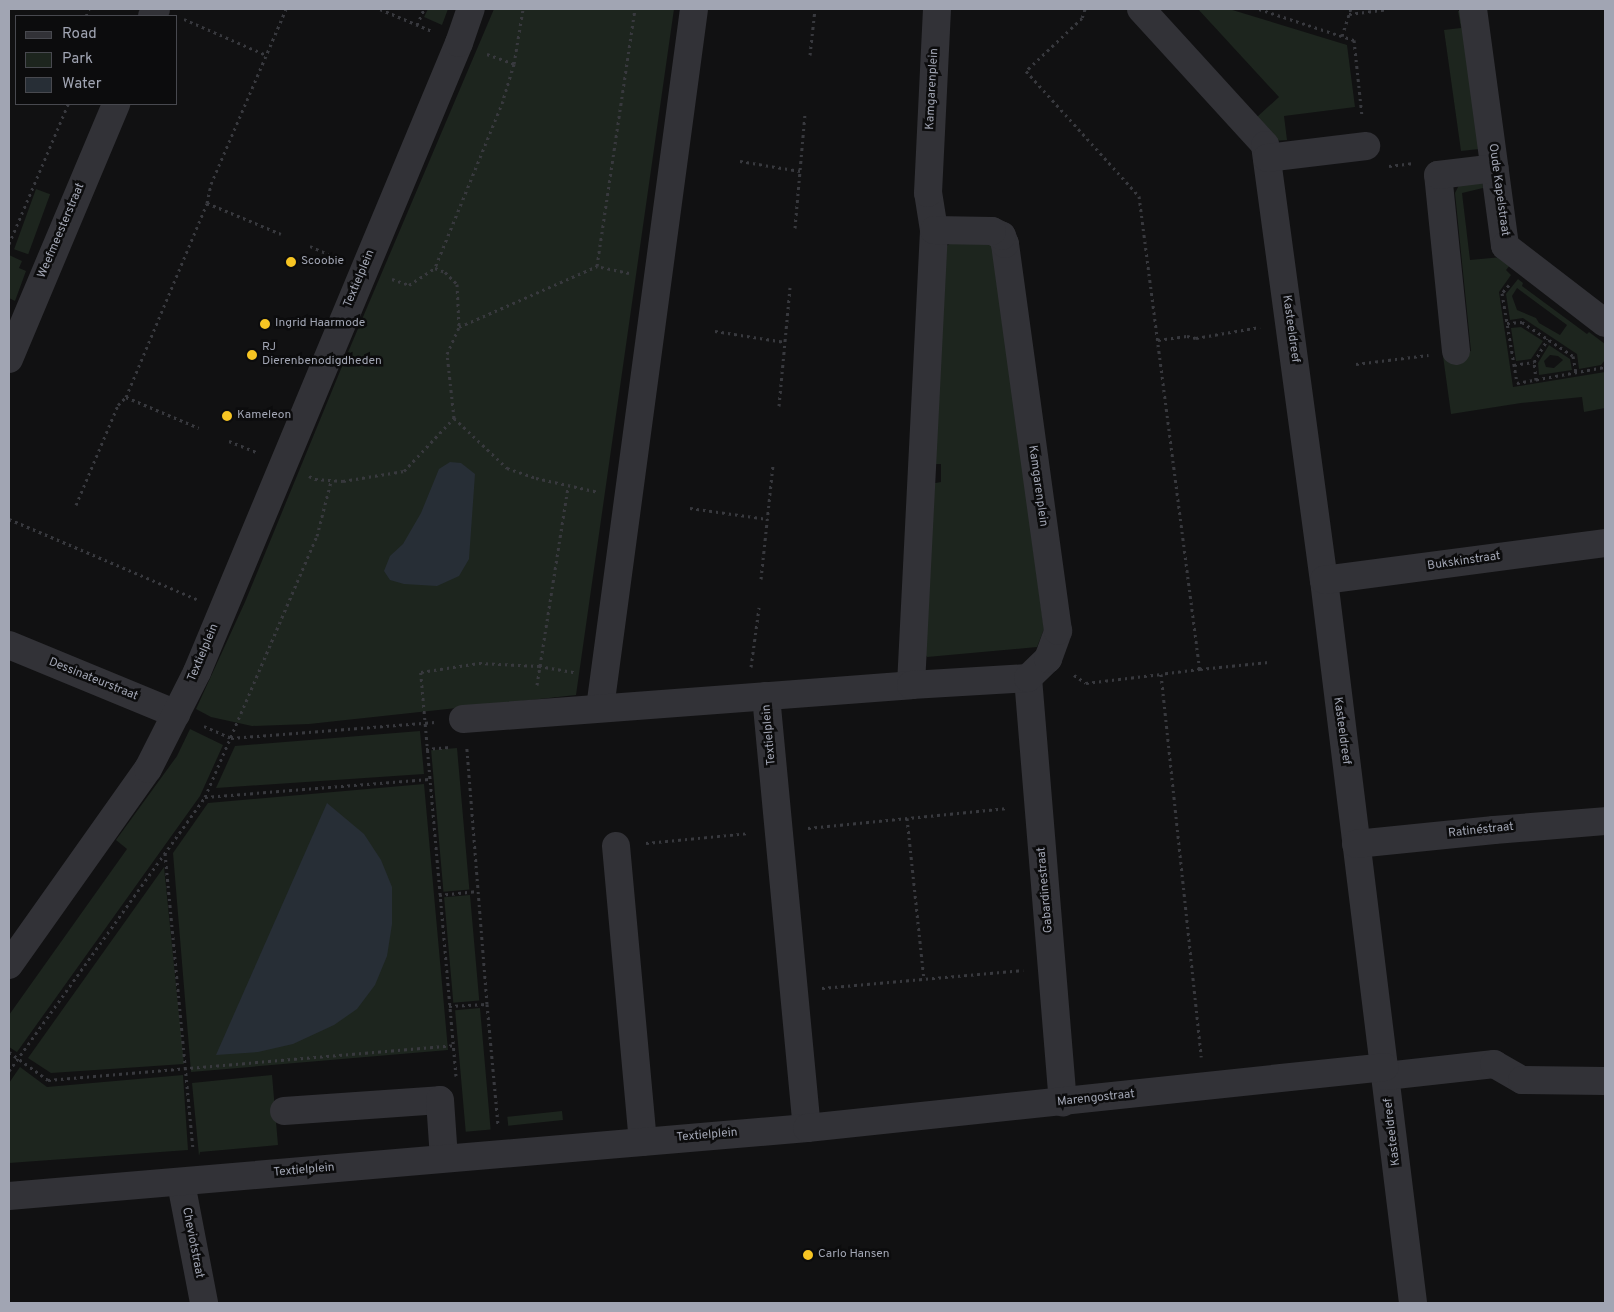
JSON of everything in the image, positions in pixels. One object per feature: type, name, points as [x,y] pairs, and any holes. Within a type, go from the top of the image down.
[{"type":"street","name":"Textielplein","points":[[9,965],[148,769],[176,714],[284,464],[459,43],[471,9]]},
{"type":"street","points":[[600,708],[656,280],[694,9]]},
{"type":"street","name":"Kamgarenplein","points":[[911,685],[934,230],[928,194],[937,9]]},
{"type":"street","name":"Kasteeldreef","points":[[1141,9],[1265,145],[1324,580],[1414,1303]]},
{"type":"street","name":"Oude Kapelstraat","points":[[1473,9],[1506,246],[1605,322]]},
{"type":"street","name":"Weefmeesterstraat","points":[[9,359],[116,105]]},
{"type":"street","points":[[1267,158],[1366,146]]},
{"type":"street","points":[[1456,351],[1438,176],[1495,168]]},
{"type":"street","name":"Kamgarenplein","points":[[934,230],[992,231],[1002,236],[1005,244],[1058,632],[1048,659],[1028,678]]},
{"type":"street","name":"Bukskinstraat","points":[[1324,580],[1605,544]]},
{"type":"street","name":"Dessinateurstraat","points":[[9,645],[176,714]]},
{"type":"street","points":[[759,697],[1028,678]]},
{"type":"street","name":"Gabardinestraat","points":[[1028,678],[1063,1103]]},
{"type":"street","name":"Textielplein","points":[[9,1196],[181,1183],[444,1158],[808,1128],[779,830],[759,697],[538,713],[465,732]]},
{"type":"street","name":"Ratinéstraat","points":[[1356,844],[1595,822]]},
{"type":"street","points":[[616,846],[643,1142]]},
{"type":"street","name":"Marengostraat","points":[[808,1128],[1204,1087],[1494,1064],[1522,1080],[1605,1081]]},
{"type":"street","points":[[284,1111],[440,1100],[444,1158]]},
{"type":"street","name":"Cheviotstraat","points":[[181,1183],[204,1303]]},
{"type":"path","points":[[76,505],[118,405],[126,397],[207,203],[211,184],[286,9]]},
{"type":"path","points":[[380,9],[514,64]]},
{"type":"path","points":[[417,25],[424,9]]},
{"type":"path","points":[[365,269],[409,284],[435,268],[500,109],[514,64],[523,9]]},
{"type":"path","points":[[597,266],[635,9]]},
{"type":"path","points":[[810,55],[815,9]]},
{"type":"path","points":[[1085,9],[1082,18],[1026,71],[1139,196],[1200,669]]},
{"type":"path","points":[[1259,9],[1354,40],[1366,146]]},
{"type":"path","points":[[1342,36],[1351,9]]},
{"type":"path","points":[[1349,14],[1388,9]]},
{"type":"path","points":[[178,20],[266,55]]},
{"type":"path","points":[[9,244],[68,105]]},
{"type":"path","points":[[795,228],[805,113]]},
{"type":"path","points":[[740,161],[800,171]]},
{"type":"path","points":[[207,203],[281,234]]},
{"type":"path","points":[[1526,262],[1502,293],[1517,383],[1605,367]]},
{"type":"path","points":[[459,326],[597,266],[656,280]]},
{"type":"path","points":[[435,268],[445,272],[457,284],[459,326],[447,354],[454,418],[507,468],[536,478],[628,499]]},
{"type":"path","points":[[779,406],[790,288]]},
{"type":"path","points":[[1507,323],[1522,322],[1573,356],[1576,373]]},
{"type":"path","points":[[1158,340],[1187,336],[1196,338],[1289,323]]},
{"type":"path","points":[[715,331],[785,342]]},
{"type":"path","points":[[1536,380],[1534,362],[1548,339]]},
{"type":"path","points":[[1356,364],[1456,351]]},
{"type":"path","points":[[1514,365],[1534,362]]},
{"type":"path","points":[[126,397],[199,428]]},
{"type":"path","points":[[284,464],[315,479],[331,481],[343,481],[404,471],[454,418]]},
{"type":"path","points":[[761,579],[773,464]]},
{"type":"path","points":[[9,1071],[205,797],[317,536],[331,481]]},
{"type":"path","points":[[538,713],[537,684],[539,666],[568,486]]},
{"type":"path","points":[[690,508],[767,519]]},
{"type":"path","points":[[9,519],[222,611]]},
{"type":"path","points":[[759,608],[751,670],[759,697]]},
{"type":"path","points":[[1048,659],[1086,683],[1270,662]]},
{"type":"path","points":[[457,1082],[439,895],[421,672],[478,663],[539,666],[604,678]]},
{"type":"path","points":[[1161,674],[1204,1087]]},
{"type":"path","points":[[176,714],[231,738],[424,723],[465,732],[501,1154]]},
{"type":"path","points":[[205,797],[429,780]]},
{"type":"path","points":[[616,846],[1039,805]]},
{"type":"path","points":[[907,818],[924,979]]},
{"type":"path","points":[[165,852],[187,1068],[194,1161],[181,1183]]},
{"type":"path","points":[[439,895],[478,891]]},
{"type":"path","points":[[794,990],[1052,967]]},
{"type":"path","points":[[449,1006],[487,1004]]},
{"type":"path","points":[[9,1052],[48,1080],[453,1045]]},
{"type":"green space","points":[[428,9],[448,9],[442,25],[424,17]]},
{"type":"green space","points":[[494,9],[674,9],[576,695],[309,724],[252,726],[211,717],[196,709],[245,602],[343,364]]},
{"type":"green space","points":[[1198,9],[1229,9],[1347,45],[1355,107],[1284,116],[1287,140],[1274,141],[1257,117],[1279,97]]},
{"type":"green space","points":[[1458,11],[1461,11],[1479,149],[1461,151],[1444,30],[1461,28]]},
{"type":"green space","points":[[1482,179],[1483,188],[1462,193],[1470,260],[1502,257],[1511,264],[1506,270],[1511,275],[1499,292],[1513,387],[1605,372],[1605,408],[1584,412],[1582,397],[1521,403],[1451,414],[1443,356],[1471,351],[1455,193],[1459,185]]},
{"type":"green space","points":[[36,189],[50,194],[28,254],[14,249]]},
{"type":"green space","points":[[981,240],[993,245],[1044,629],[1037,647],[927,657],[925,654],[930,484],[941,482],[941,464],[931,464],[944,248],[953,241]]},
{"type":"green space","points":[[9,255],[22,261],[19,268],[26,271],[15,301],[9,298]]},
{"type":"green space","points":[[1518,279],[1523,283],[1522,286],[1587,334],[1589,332],[1605,344],[1605,360],[1601,365],[1579,369],[1577,354],[1523,318],[1510,320],[1506,294]],"holes":[[[1517,288],[1567,325],[1560,335],[1539,323],[1536,318],[1517,310],[1512,296]]]},
{"type":"green space","points":[[1521,327],[1543,341],[1531,359],[1516,361],[1511,328]]},
{"type":"green space","points":[[1549,345],[1570,359],[1572,370],[1539,375],[1538,363]],"holes":[[[1550,355],[1558,356],[1563,360],[1554,368],[1546,367],[1544,361]]]},
{"type":"green space","points":[[190,729],[223,745],[200,796],[17,1052],[9,1047],[9,1015],[127,849],[116,840],[177,756]]},
{"type":"green space","points":[[420,731],[424,774],[216,788],[235,746]]},
{"type":"green space","points":[[457,748],[469,889],[443,892],[431,750]]},
{"type":"green space","points":[[424,784],[448,1050],[191,1072],[173,853],[208,803]]},
{"type":"green space","points":[[164,867],[184,1064],[51,1073],[28,1058]]},
{"type":"green space","points":[[470,895],[479,1001],[453,1003],[444,897]]},
{"type":"green space","points":[[480,1008],[491,1130],[466,1132],[455,1010]]},
{"type":"green space","points":[[20,1067],[47,1087],[183,1075],[188,1150],[9,1163],[9,1083]]},
{"type":"green space","points":[[272,1075],[278,1145],[200,1152],[199,1156],[192,1083]]},
{"type":"green space","points":[[562,1111],[563,1120],[508,1126],[507,1117]]},
{"type":"water","points":[[450,462],[461,463],[475,474],[469,559],[459,576],[437,586],[404,584],[390,580],[384,571],[390,556],[403,544],[421,513],[439,469]]},
{"type":"water","points":[[327,803],[364,834],[381,860],[392,887],[392,924],[387,956],[375,985],[357,1009],[334,1025],[293,1044],[258,1052],[216,1055]]},
{"type":"place","name":"Scoobie","points":[[291,262]]},
{"type":"place","name":"Ingrid Haarmode","points":[[265,324]]},
{"type":"place","name":"RJ Dierenbenodigdheden","points":[[252,355]]},
{"type":"place","name":"Kameleon","points":[[227,416]]},
{"type":"place","name":"Carlo Hansen","points":[[808,1255]]}]
